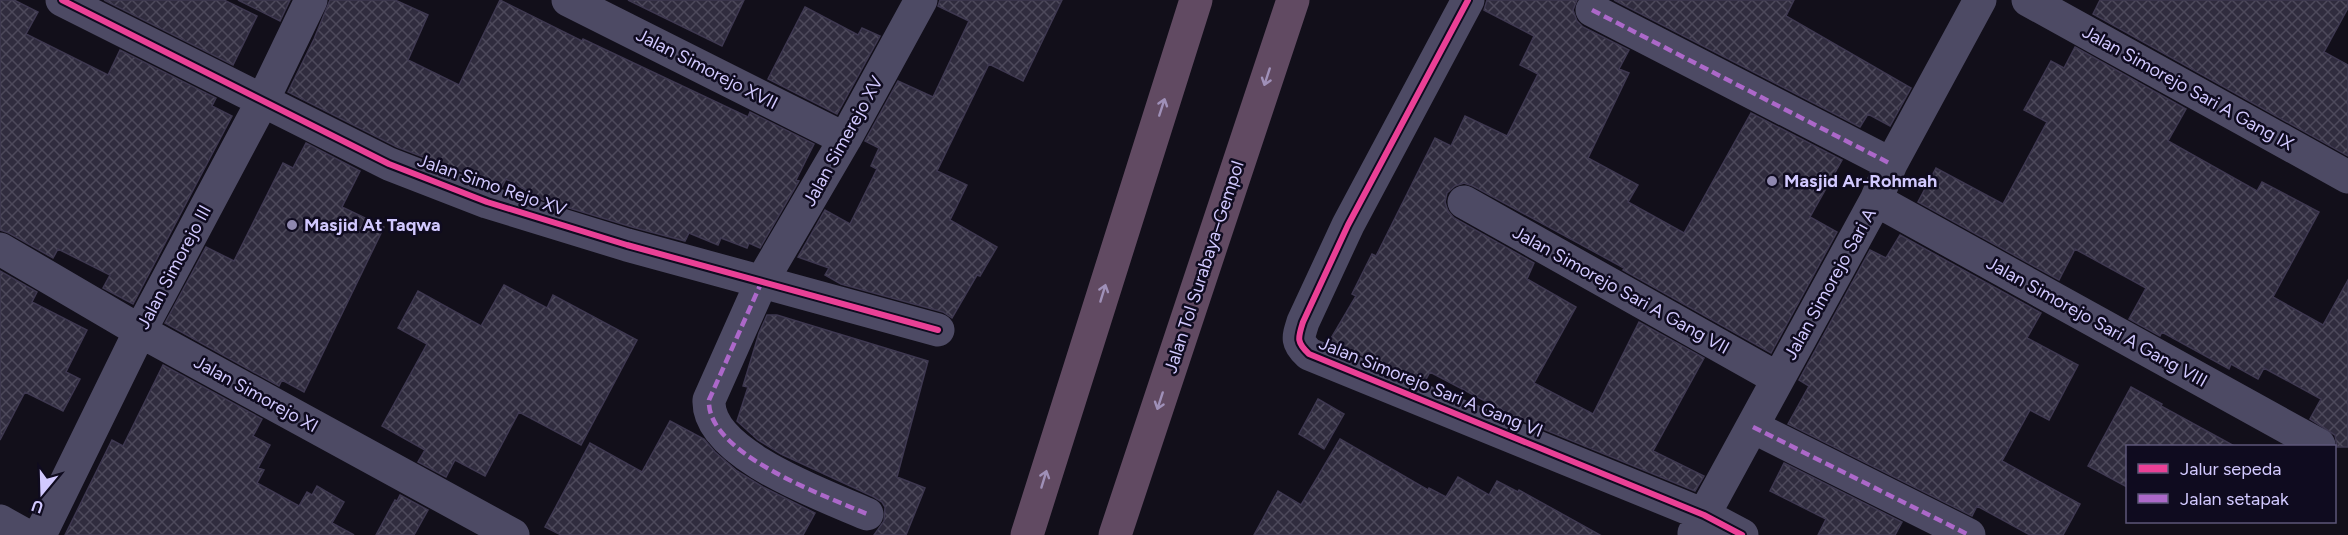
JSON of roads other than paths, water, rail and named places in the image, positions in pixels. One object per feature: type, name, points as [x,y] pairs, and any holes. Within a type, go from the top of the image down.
[{"type":"highway","points":[[1027,535],[1196,0]]},
{"type":"highway","name":"Jalan Tol Surabaya–Gempol","points":[[1115,535],[1293,0]]},
{"type":"street","name":"Jalan Simo Rejo XV","points":[[62,0],[389,165],[487,202],[627,245],[938,330]]},
{"type":"street","name":"Jalan Simorejo III","points":[[40,535],[140,331],[262,102],[311,0]]},
{"type":"street","name":"Jalan Simorejo XVII","points":[[568,0],[845,139]]},
{"type":"street","name":"Jalan Simerejo XV","points":[[867,514],[780,475],[751,458],[730,442],[709,409],[709,400],[762,281],[845,139],[921,0]]},
{"type":"street","name":"Jalan Simorejo Sari A Gang VI","points":[[1468,0],[1348,225],[1304,322],[1299,337],[1300,347],[1310,354],[1699,525],[1742,535]]},
{"type":"street","name":"Jalan Simorejo Sari A","points":[[1699,525],[1876,200],[1891,164],[1980,0]]},
{"type":"street","name":"Jalan Simorejo Sari A Gang IX","points":[[2028,0],[2348,177]]},
{"type":"street","points":[[1592,10],[1891,164]]},
{"type":"street","name":"Jalan Simorejo Sari A Gang VIII","points":[[1876,200],[2319,445]]},
{"type":"street","name":"Jalan Simorejo Sari A Gang VII","points":[[1464,202],[1778,378]]},
{"type":"street","name":"Jalan Simorejo XI","points":[[0,249],[140,331],[513,535]]},
{"type":"street","points":[[1753,427],[1969,535]]},
{"type":"street","points":[[0,521],[25,535]]},
{"type":"place","name":"Masjid Ar-Rohmah","points":[[1772,181]]},
{"type":"place","name":"Masjid At Taqwa","points":[[292,225]]}]
